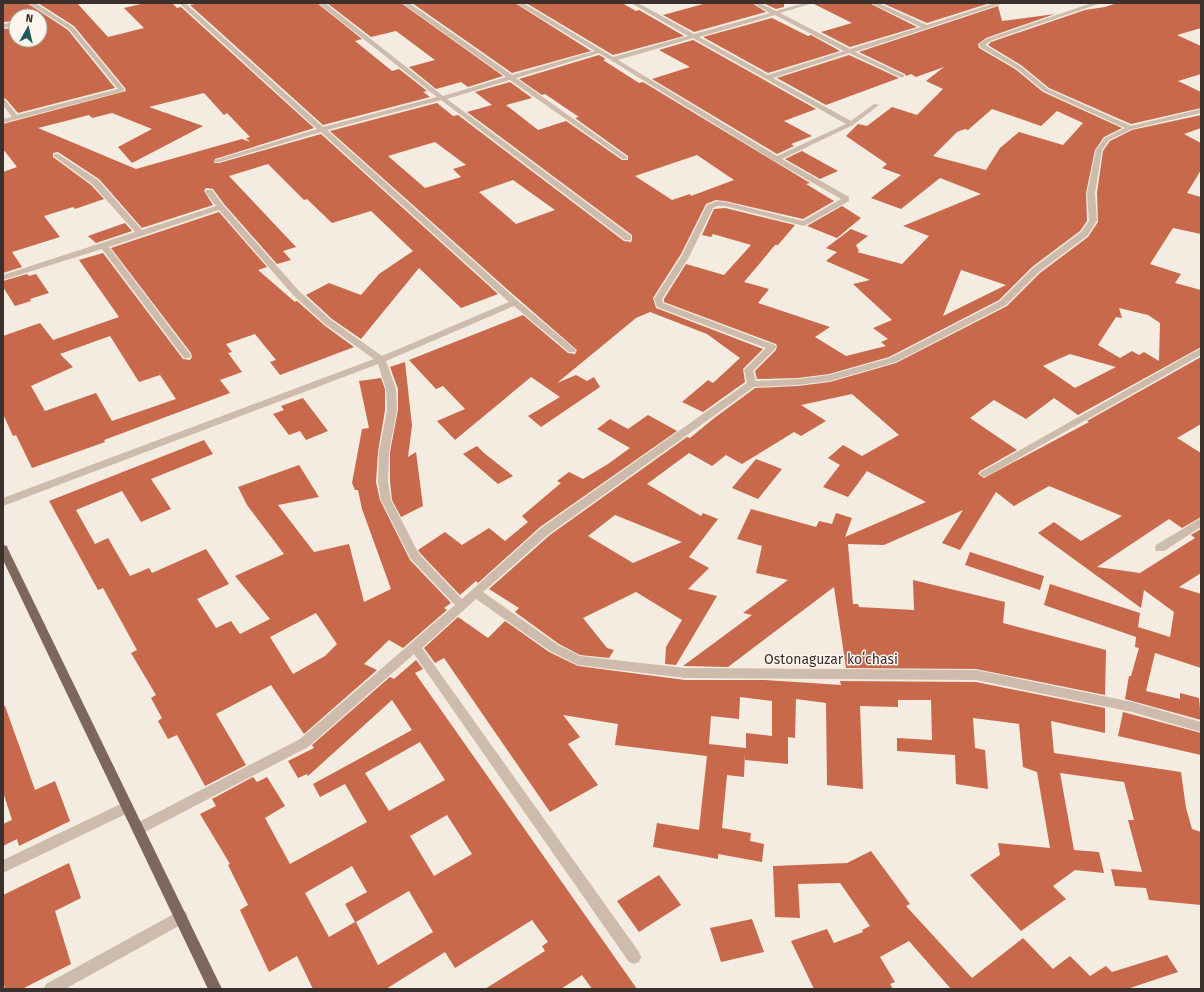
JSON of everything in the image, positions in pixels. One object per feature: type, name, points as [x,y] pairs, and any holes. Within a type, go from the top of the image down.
[{"type":"main road","points":[[3,549],[215,989]]},
{"type":"street","points":[[3,121],[122,90],[71,28],[49,18],[31,3]]},
{"type":"street","points":[[182,3],[516,303],[572,350]]},
{"type":"street","points":[[321,3],[442,98],[628,238]]},
{"type":"street","points":[[405,3],[625,158]]},
{"type":"street","points":[[519,3],[601,51],[775,158],[846,199],[804,224],[725,204],[712,205],[685,257],[658,302],[660,306],[772,347],[748,370],[752,384]]},
{"type":"street","points":[[634,3],[851,124]]},
{"type":"street","points":[[756,3],[849,51],[902,76]]},
{"type":"street","points":[[613,59],[810,3]]},
{"type":"street","points":[[873,3],[927,28]]},
{"type":"street","points":[[974,3],[986,8]]},
{"type":"street","points":[[769,77],[927,28],[1001,3]]},
{"type":"street","points":[[1098,3],[988,40],[982,44],[982,46],[1018,67],[1046,90],[1130,128]]},
{"type":"street","points":[[217,161],[323,130],[442,98],[601,51]]},
{"type":"street","points":[[3,101],[16,118]]},
{"type":"street","points":[[775,158],[851,124],[876,105]]},
{"type":"street","points":[[138,829],[304,743],[415,647],[545,531],[752,384],[798,382],[830,378],[893,360],[1003,303],[1036,270],[1084,234],[1093,221],[1091,193],[1099,150],[1107,139],[1130,128],[1200,112]]},
{"type":"street","points":[[56,154],[96,182],[140,233]]},
{"type":"street","points":[[209,192],[220,207],[296,293],[328,322],[381,360],[391,390],[392,410],[384,452],[383,482],[386,500],[415,556],[461,605]]},
{"type":"street","points":[[3,278],[220,207]]},
{"type":"street","points":[[104,246],[187,356]]},
{"type":"street","points":[[3,502],[381,360],[516,303]]},
{"type":"street","points":[[984,474],[1201,351]]},
{"type":"street","points":[[1160,548],[1201,522]]},
{"type":"street","name":"Ostonaguzar koʻchasi","points":[[476,593],[554,648],[578,660],[684,673],[976,675],[1132,707],[1201,727]]},
{"type":"street","points":[[415,647],[634,957]]},
{"type":"street","points":[[3,867],[127,808]]},
{"type":"street","points":[[51,989],[181,917]]},
{"type":"building","points":[[3,3],[27,3],[35,8],[8,8],[8,22],[3,22]]},
{"type":"building","points":[[38,3],[77,3],[108,37],[144,28],[124,8],[145,3],[172,3],[177,8],[181,7],[314,128],[215,159],[214,163],[219,163],[321,134],[498,294],[461,308],[419,268],[361,339],[332,319],[306,295],[329,283],[361,295],[379,274],[413,251],[371,211],[332,223],[307,199],[304,200],[268,164],[229,176],[296,247],[283,251],[291,260],[277,264],[224,204],[213,189],[206,188],[204,191],[213,205],[142,228],[99,179],[58,152],[53,153],[53,157],[91,185],[104,199],[75,209],[73,207],[44,216],[60,237],[12,252],[22,267],[3,273],[3,172],[17,167],[3,149],[3,124],[126,91],[74,26]],"holes":[[[204,93],[224,115],[227,113],[250,137],[246,138],[250,142],[242,139],[136,169],[38,128],[89,115],[92,118],[112,113],[152,129],[118,147],[132,163],[203,126],[149,107]]]},
{"type":"building","points":[[200,3],[317,3],[362,39],[355,41],[392,71],[399,69],[427,91],[423,92],[430,97],[323,125],[190,5]]},
{"type":"building","points":[[327,3],[401,3],[503,76],[468,87],[461,82],[436,89],[409,67],[435,60],[396,31],[371,37]]},
{"type":"building","points":[[412,3],[515,3],[591,51],[512,73]]},
{"type":"building","points":[[526,3],[622,3],[636,11],[639,10],[684,36],[613,55]]},
{"type":"building","points":[[707,3],[752,3],[766,12],[694,32],[663,15]]},
{"type":"building","points":[[763,3],[784,3],[784,7],[776,9]]},
{"type":"building","points":[[814,3],[869,3],[917,27],[850,47],[821,32],[852,23]]},
{"type":"building","points":[[882,3],[990,3],[927,23]]},
{"type":"building","points":[[1117,3],[1201,3],[1201,28],[1177,35],[1201,46],[1201,74],[1178,81],[1201,92],[1201,108],[1131,124],[1049,88],[1021,65],[988,45],[991,42],[1085,10],[1105,7]]},
{"type":"building","points":[[998,6],[1002,21],[1055,14],[986,38],[978,44],[979,48],[1015,69],[1043,92],[1122,128],[1104,137],[1095,150],[1086,193],[1087,221],[1080,231],[1032,267],[999,300],[889,357],[829,374],[798,378],[757,379],[755,371],[776,350],[776,344],[664,302],[664,299],[686,264],[724,275],[751,245],[713,234],[711,237],[702,235],[714,209],[725,208],[795,225],[778,245],[775,245],[744,282],[769,289],[758,303],[830,327],[815,337],[846,356],[886,346],[881,342],[888,339],[873,328],[892,320],[853,284],[870,280],[826,261],[837,252],[826,248],[851,229],[868,236],[856,245],[859,251],[857,252],[902,264],[929,236],[903,226],[981,194],[940,178],[901,209],[871,198],[901,175],[882,168],[887,164],[846,136],[858,124],[867,126],[892,107],[917,115],[943,89],[926,81],[944,67],[916,77],[911,74],[906,76],[905,74],[859,52]],"holes":[[[992,109],[1041,126],[1057,111],[1083,123],[1063,145],[1019,132],[1000,148],[986,170],[933,156],[957,132],[965,129],[968,130]],[[961,270],[1006,285],[943,316]]]},
{"type":"building","points":[[48,17],[68,30],[115,88],[18,113],[6,99],[3,98],[3,29],[8,29],[8,48],[48,48]]},
{"type":"building","points":[[772,18],[808,36],[811,35],[840,51],[768,73],[703,37]]},
{"type":"building","points":[[693,40],[816,109],[784,121],[812,136],[791,144],[794,146],[777,154],[652,79],[690,67],[659,50]]},
{"type":"building","points":[[599,55],[606,59],[603,60],[639,83],[643,82],[810,183],[806,184],[834,201],[803,219],[725,201],[716,200],[706,204],[681,254],[653,298],[656,308],[763,349],[743,369],[745,382],[703,412],[682,402],[708,380],[713,383],[740,358],[707,334],[650,312],[636,318],[557,383],[576,375],[587,381],[594,377],[600,387],[541,427],[528,416],[560,397],[531,377],[455,440],[437,421],[465,409],[443,386],[436,389],[409,360],[523,315],[568,353],[575,354],[577,350],[330,131],[437,103],[453,116],[458,115],[624,241],[631,242],[632,235],[467,112],[492,105],[475,92],[510,82],[532,98],[506,105],[538,130],[566,121],[622,160],[628,160],[628,156],[575,118],[579,117],[545,94],[542,95],[519,79]],"holes":[[[435,142],[466,165],[453,169],[461,177],[425,188],[388,156]],[[697,155],[734,180],[691,196],[690,194],[672,200],[635,176]],[[513,180],[555,210],[516,224],[479,192]]]},
{"type":"building","points":[[849,55],[899,78],[826,105],[777,78]]},
{"type":"building","points":[[1201,115],[1201,128],[1184,134],[1201,143],[1201,170],[1187,193],[1201,197],[1201,234],[1173,228],[1150,264],[1181,274],[1175,283],[1201,290],[1201,347],[1078,415],[1054,398],[1026,419],[994,400],[970,418],[1017,450],[980,471],[978,474],[984,478],[1089,422],[1087,421],[1201,357],[1201,424],[1177,438],[1201,453],[1201,517],[1182,528],[1169,519],[1097,567],[1140,573],[1195,538],[1191,535],[1201,529],[1201,573],[1179,587],[1201,594],[1201,668],[1155,653],[1146,691],[1180,699],[1180,693],[1199,698],[1201,720],[1125,699],[1129,676],[1131,676],[1139,648],[1135,647],[1136,637],[1044,605],[1050,584],[1140,613],[1138,627],[1170,637],[1174,612],[1144,590],[1141,608],[1038,533],[1054,522],[1081,541],[1122,516],[1049,486],[1014,506],[996,492],[960,550],[942,543],[963,510],[884,545],[848,544],[853,604],[858,604],[859,607],[914,610],[913,580],[1005,602],[1003,623],[1106,650],[1105,695],[976,669],[846,668],[834,587],[728,667],[683,666],[752,615],[743,613],[788,580],[756,573],[762,546],[737,539],[751,509],[816,527],[819,521],[832,524],[836,513],[852,518],[845,537],[926,502],[867,471],[848,497],[823,487],[840,465],[828,458],[843,445],[862,456],[899,435],[852,394],[801,405],[826,421],[801,436],[794,432],[742,464],[726,455],[712,466],[689,453],[647,484],[701,516],[703,513],[718,519],[689,557],[709,568],[688,589],[717,596],[676,665],[665,664],[666,647],[682,620],[636,592],[583,618],[607,648],[614,650],[609,658],[580,655],[559,644],[515,612],[519,608],[489,589],[550,535],[687,437],[690,438],[755,388],[798,386],[830,382],[896,363],[1007,306],[1040,273],[1088,237],[1098,222],[1097,193],[1103,151],[1110,141],[1132,130]],"holes":[[[1119,308],[1148,315],[1160,323],[1159,361],[1144,352],[1139,355],[1132,351],[1120,358],[1098,345],[1116,317],[1122,318]],[[1070,354],[1116,367],[1075,388],[1043,366]],[[615,515],[682,542],[633,563],[588,536]]]},
{"type":"building","points":[[802,151],[838,171],[820,179],[785,159]]},
{"type":"building","points":[[842,206],[861,218],[837,238],[807,226]]},
{"type":"building","points":[[219,212],[267,267],[258,270],[295,302],[297,301],[324,325],[354,347],[280,375],[270,362],[276,360],[255,334],[226,344],[232,352],[228,353],[242,372],[220,380],[230,393],[104,440],[105,442],[32,468],[16,435],[13,436],[3,414],[3,336],[40,323],[53,340],[119,317],[79,260],[103,253],[183,359],[190,360],[192,357],[191,353],[111,248]],"holes":[[[110,336],[139,382],[160,375],[176,399],[112,421],[96,393],[45,411],[31,386],[73,367],[60,354]]]},
{"type":"building","points":[[125,223],[132,231],[96,243],[88,236]]},
{"type":"building","points":[[27,274],[29,276],[36,274],[49,293],[15,306],[3,287],[3,281]]},
{"type":"building","points":[[405,362],[412,426],[408,457],[416,452],[423,506],[401,517],[392,500],[390,482],[390,452],[398,410],[398,389],[390,367]]},
{"type":"building","points":[[381,378],[385,389],[385,410],[378,452],[376,482],[380,500],[410,560],[451,603],[444,608],[447,610],[403,648],[389,640],[364,664],[377,670],[304,734],[271,685],[216,714],[246,765],[205,786],[177,735],[168,739],[158,721],[162,718],[151,698],[156,695],[131,653],[137,650],[103,588],[98,590],[49,501],[204,440],[213,454],[151,479],[171,509],[141,522],[122,491],[76,510],[95,544],[108,538],[130,576],[149,568],[152,573],[206,549],[229,584],[197,599],[216,628],[231,621],[240,634],[270,619],[235,576],[284,554],[247,505],[238,487],[299,465],[319,497],[278,505],[314,552],[349,544],[364,602],[391,589],[362,509],[358,490],[355,490],[352,483],[362,429],[369,428],[359,381]],"holes":[[[316,613],[337,644],[325,656],[293,674],[270,637]]]},
{"type":"building","points":[[303,398],[328,431],[306,440],[300,431],[289,435],[273,414],[284,410],[281,406]]},
{"type":"building","points":[[648,415],[677,431],[540,527],[478,583],[476,581],[460,595],[418,550],[445,532],[462,545],[489,528],[505,541],[528,522],[522,516],[561,483],[557,481],[569,472],[583,479],[608,464],[630,448],[597,429],[610,419],[628,429]]},
{"type":"building","points":[[477,446],[513,476],[498,484],[463,454]]},
{"type":"building","points":[[756,459],[782,469],[758,499],[732,488]]},
{"type":"building","points":[[970,552],[1044,576],[1040,590],[965,565]]},
{"type":"building","points":[[458,617],[488,638],[505,621],[549,652],[578,666],[685,680],[765,680],[841,685],[840,681],[976,682],[1105,708],[1105,733],[1051,721],[1054,753],[1181,772],[1186,808],[1192,829],[1201,832],[1201,905],[1149,900],[1146,888],[1115,886],[1111,869],[1142,872],[1128,820],[1134,820],[1124,782],[1060,773],[1074,850],[1099,852],[1104,873],[1075,870],[1053,886],[1066,899],[1021,931],[970,875],[1000,855],[998,843],[1050,848],[1037,772],[1023,767],[1019,724],[973,718],[975,748],[985,750],[988,789],[956,784],[955,755],[897,751],[897,738],[932,740],[931,700],[898,700],[898,707],[860,706],[863,789],[827,785],[826,703],[796,699],[795,738],[788,737],[788,764],[745,760],[745,753],[744,777],[727,775],[722,828],[751,833],[750,841],[764,844],[762,862],[718,854],[718,859],[653,847],[657,823],[699,830],[707,756],[615,745],[618,724],[563,715],[580,737],[568,744],[598,785],[550,812],[444,658],[435,663],[424,648]],"holes":[[[740,697],[772,701],[772,736],[746,733],[746,748],[709,744],[711,716],[739,719]]]},
{"type":"building","points":[[416,660],[423,669],[415,673],[637,989],[592,989],[582,975],[561,989],[485,989],[545,951],[542,946],[548,942],[532,920],[455,968],[445,952],[386,989],[313,989],[297,956],[269,972],[240,910],[248,905],[228,865],[230,864],[200,814],[216,806],[212,799],[253,777],[257,782],[267,777],[285,806],[265,818],[290,864],[367,822],[345,784],[320,797],[313,784],[412,730],[392,700],[308,776],[307,774],[298,778],[288,761],[314,748],[312,745],[390,677],[394,679]],"holes":[[[420,742],[445,780],[389,811],[365,773]],[[447,815],[472,854],[434,876],[410,836]],[[352,866],[367,892],[345,904],[355,922],[329,937],[305,893]],[[409,891],[433,932],[378,965],[356,922]]]},
{"type":"building","points":[[5,706],[35,790],[55,781],[70,821],[19,846],[17,839],[3,846],[3,824],[12,820],[3,792],[3,707]]},
{"type":"building","points":[[1123,712],[1201,733],[1201,755],[1118,736]]},
{"type":"building","points":[[871,851],[910,904],[906,906],[972,978],[1023,938],[1053,969],[1070,956],[1090,976],[1106,966],[1112,972],[1167,955],[1178,972],[1127,989],[951,989],[909,941],[880,957],[895,982],[890,984],[893,989],[814,989],[791,941],[827,929],[834,943],[863,932],[862,930],[870,926],[840,883],[798,884],[800,918],[775,917],[773,866],[847,863]]},
{"type":"building","points":[[69,863],[81,898],[55,911],[71,964],[22,989],[5,989],[3,981],[3,895]]},
{"type":"building","points":[[659,875],[681,905],[639,932],[617,901]]},
{"type":"building","points":[[752,919],[764,952],[721,962],[710,928]]}]
